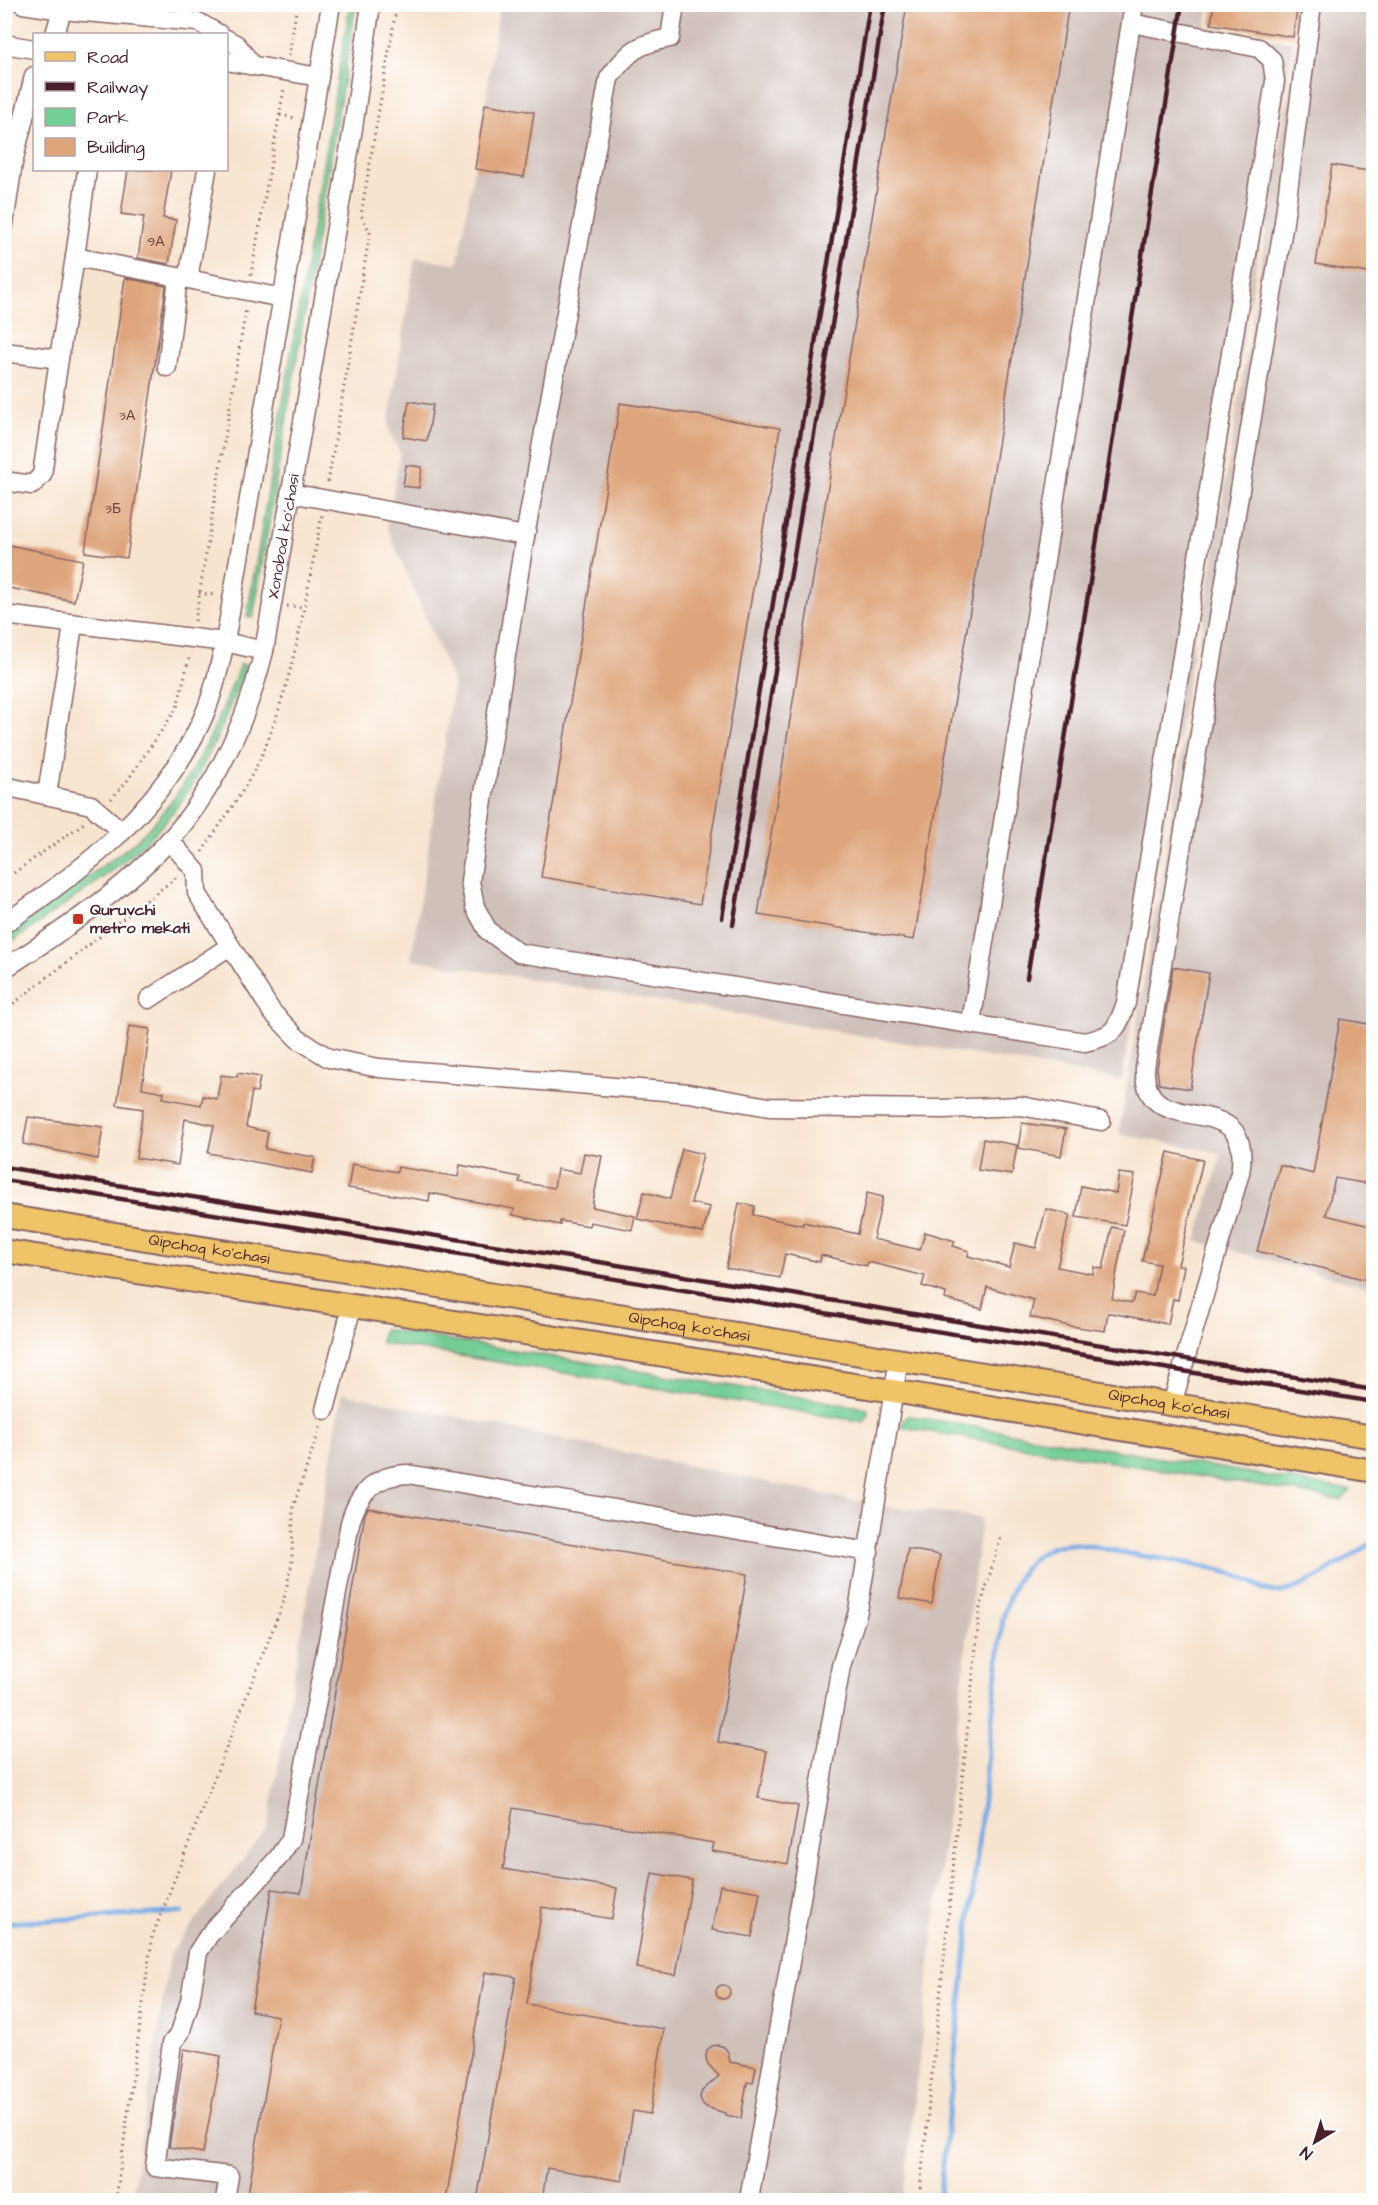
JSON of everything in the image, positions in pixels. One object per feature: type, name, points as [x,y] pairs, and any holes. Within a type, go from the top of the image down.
[{"type":"main road","name":"Qipchoq ko'chasi","points":[[4,1216],[1374,1437]]},
{"type":"main road","name":"Qipchoq ko'chasi","points":[[4,1251],[1373,1467]]},
{"type":"street","points":[[23,4],[62,10],[110,9],[198,22],[217,33]]},
{"type":"street","points":[[4,924],[92,858],[122,832],[159,793],[181,759],[202,719],[216,682],[225,642],[330,4]]},
{"type":"street","name":"Xonobod ko'chasi","points":[[4,969],[78,919],[147,862],[169,840],[184,823],[206,790],[228,752],[248,705],[264,651],[353,128],[371,4]]},
{"type":"street","points":[[675,4],[670,38],[649,42],[626,55],[609,78],[525,536],[470,881],[475,907],[488,931],[519,953],[1085,1042],[1106,1037],[1118,1025],[1126,1003],[1275,81],[1272,60],[1259,48],[1131,23]]},
{"type":"street","points":[[971,1023],[1134,4]]},
{"type":"street","points":[[1172,1404],[1240,1173],[1242,1154],[1236,1136],[1225,1124],[1208,1116],[1174,1112],[1161,1106],[1148,1090],[1145,1068],[1284,222],[1312,4]]},
{"type":"street","points":[[55,33],[62,10]]},
{"type":"street","points":[[228,40],[237,45],[253,66]]},
{"type":"street","points":[[4,44],[33,49]]},
{"type":"street","points":[[228,61],[319,77]]},
{"type":"street","points":[[4,224],[13,163],[33,80]]},
{"type":"street","points":[[4,481],[32,485],[42,475],[87,171]]},
{"type":"street","points":[[166,367],[207,171]]},
{"type":"street","points":[[75,257],[282,298]]},
{"type":"street","points":[[4,352],[59,359]]},
{"type":"street","points":[[290,493],[525,536]]},
{"type":"street","points":[[4,615],[225,642],[264,651]]},
{"type":"street","points":[[47,795],[73,625]]},
{"type":"street","points":[[4,786],[92,805],[122,832]]},
{"type":"street","points":[[169,840],[196,871],[197,893],[272,1012],[298,1039],[329,1058],[379,1068],[689,1093],[769,1107],[942,1109],[1021,1106],[1101,1121]]},
{"type":"street","points":[[149,999],[231,946]]},
{"type":"street","points":[[325,1410],[352,1306]]},
{"type":"street","points":[[749,2200],[841,1666],[858,1611],[869,1552],[899,1359]]},
{"type":"street","points":[[225,2200],[229,2176],[156,2167],[172,2043],[180,2033],[190,2001],[198,1952],[209,1935],[278,1858],[291,1839],[350,1523],[357,1503],[370,1486],[388,1476],[407,1473],[869,1552]]},
{"type":"path","points":[[4,880],[99,812],[127,781],[177,708],[194,639],[199,593],[297,4]]},
{"type":"path","points":[[280,115],[296,118]]},
{"type":"path","points":[[199,593],[220,596]]},
{"type":"path","points":[[287,606],[304,607]]},
{"type":"path","points":[[116,2200],[152,1937],[283,1603],[292,1563],[293,1507],[325,1410]]},
{"type":"path","points":[[919,2200],[980,1608],[1001,1536]]},
{"type":"shaded area","points":[[1209,4],[1206,27],[1293,42],[1122,1080],[411,959],[454,684],[387,527],[400,454],[388,427],[415,258],[458,263],[485,104],[498,12],[454,5]]},
{"type":"shaded area","points":[[1220,4],[1373,5],[1373,1288],[1196,1241],[1222,1153],[1119,1134],[1301,19]]},
{"type":"shaded area","points":[[342,1393],[876,1505],[981,1518],[903,2200],[132,2200],[170,1953],[268,1827]]},
{"type":"green space","points":[[350,5],[356,5],[253,618],[247,617]]},
{"type":"green space","points":[[240,664],[246,665],[227,714],[205,762],[177,807],[141,846],[108,873],[5,947],[5,938],[137,840],[155,821],[186,780],[211,736]]},
{"type":"green space","points":[[383,1329],[867,1408],[869,1414],[864,1422],[381,1343]]},
{"type":"green space","points":[[908,1416],[1351,1490],[1342,1500],[901,1427]]},
{"type":"building","points":[[907,4],[1069,4],[995,464],[914,940],[758,915]]},
{"type":"building","points":[[1214,4],[1298,4],[1293,37],[1211,24]]},
{"type":"building","points":[[485,104],[534,112],[524,177],[475,169]]},
{"type":"building","points":[[1332,165],[1374,172],[1374,274],[1316,264]]},
{"type":"building","points":[[128,171],[171,171],[163,218],[176,220],[169,264],[138,258],[144,217],[121,214]]},
{"type":"building","points":[[125,278],[166,286],[127,558],[85,552]]},
{"type":"building","points":[[409,401],[433,405],[427,441],[403,437]]},
{"type":"building","points":[[620,403],[780,428],[700,904],[541,877]]},
{"type":"building","points":[[406,465],[422,467],[419,488],[403,486]]},
{"type":"building","points":[[4,544],[83,560],[74,601],[4,587]]},
{"type":"building","points":[[1173,967],[1209,973],[1190,1089],[1159,1084],[1157,1069]]},
{"type":"building","points":[[1340,1019],[1374,1025],[1374,1185],[1335,1178],[1326,1215],[1374,1227],[1374,1282],[1257,1251],[1280,1165],[1313,1174]]},
{"type":"building","points":[[129,1026],[150,1029],[142,1088],[164,1092],[163,1098],[201,1105],[203,1096],[217,1099],[221,1075],[237,1077],[238,1073],[260,1077],[257,1092],[252,1091],[246,1127],[268,1132],[265,1149],[315,1157],[312,1173],[208,1153],[214,1125],[185,1119],[178,1165],[136,1158],[143,1109],[117,1105]]},
{"type":"building","points":[[28,1117],[103,1127],[98,1159],[23,1144]]},
{"type":"building","points":[[1022,1123],[1066,1129],[1061,1156],[1018,1148]]},
{"type":"building","points":[[983,1139],[1017,1145],[1012,1175],[978,1170]]},
{"type":"building","points":[[682,1149],[703,1154],[691,1203],[710,1207],[703,1233],[637,1219],[644,1192],[670,1199]]},
{"type":"building","points":[[1168,1152],[1203,1160],[1178,1265],[1184,1266],[1178,1300],[1173,1299],[1168,1324],[1108,1313],[1105,1331],[1070,1326],[1030,1317],[1034,1300],[987,1287],[982,1309],[945,1299],[946,1293],[922,1286],[925,1276],[868,1262],[867,1266],[821,1255],[820,1262],[785,1254],[780,1278],[726,1268],[739,1203],[755,1206],[753,1215],[803,1225],[803,1222],[858,1234],[867,1193],[883,1197],[873,1239],[920,1250],[925,1232],[955,1241],[953,1246],[969,1251],[968,1256],[1009,1267],[1015,1243],[1036,1248],[1046,1209],[1070,1215],[1057,1267],[1093,1274],[1094,1267],[1103,1269],[1112,1227],[1124,1230],[1112,1299],[1132,1303],[1135,1293],[1153,1296],[1159,1264],[1142,1261]]},
{"type":"building","points":[[584,1153],[602,1156],[592,1207],[635,1216],[632,1230],[590,1222],[589,1226],[560,1221],[560,1225],[513,1215],[514,1209],[430,1193],[429,1201],[348,1188],[352,1164],[397,1172],[398,1167],[458,1177],[460,1165],[520,1177],[519,1182],[554,1188],[557,1169],[580,1173]]},
{"type":"building","points":[[1119,1173],[1135,1175],[1125,1225],[1076,1217],[1081,1186],[1116,1193]]},
{"type":"building","points":[[368,1508],[747,1574],[718,1742],[767,1751],[758,1798],[798,1806],[788,1864],[712,1851],[714,1843],[513,1808],[503,1869],[617,1888],[612,1919],[542,1907],[527,2004],[664,2029],[650,2114],[633,2111],[622,2181],[547,2168],[542,2200],[477,2200],[516,1977],[485,1972],[446,2200],[247,2200],[278,2016],[251,2011],[272,1889],[301,1893],[365,1514]]},
{"type":"building","points":[[908,1549],[940,1555],[932,1604],[899,1598]]},
{"type":"building","points":[[652,1873],[692,1880],[676,1975],[636,1968]]},
{"type":"building","points":[[720,1885],[760,1892],[752,1937],[712,1930]]},
{"type":"building","points":[[720,1985],[726,1985],[730,1992],[726,1999],[720,1999],[716,1995],[716,1989]]},
{"type":"building","points":[[718,2045],[724,2047],[728,2052],[730,2062],[756,2067],[753,2083],[747,2082],[741,2118],[725,2115],[725,2113],[706,2107],[700,2097],[702,2091],[719,2076],[707,2063],[706,2056],[707,2050]]},
{"type":"building","points":[[184,2049],[221,2056],[203,2153],[169,2147]]},
{"type":"waterway","points":[[939,2200],[1003,1618],[1017,1580],[1030,1563],[1046,1550],[1061,1545],[1077,1544],[1213,1569],[1239,1576],[1269,1591],[1281,1592],[1315,1579],[1374,1542]]},
{"type":"waterway","points":[[4,1923],[182,1912]]},
{"type":"railway","points":[[722,918],[870,4]]},
{"type":"railway","points":[[733,925],[885,4]]},
{"type":"railway","points":[[1027,978],[1182,4]]},
{"type":"railway","points":[[4,1167],[581,1259],[1374,1390]]},
{"type":"railway","points":[[4,1180],[1374,1402]]},
{"type":"place","name":"Quruvchi metro mekati","points":[[78,919]]}]
